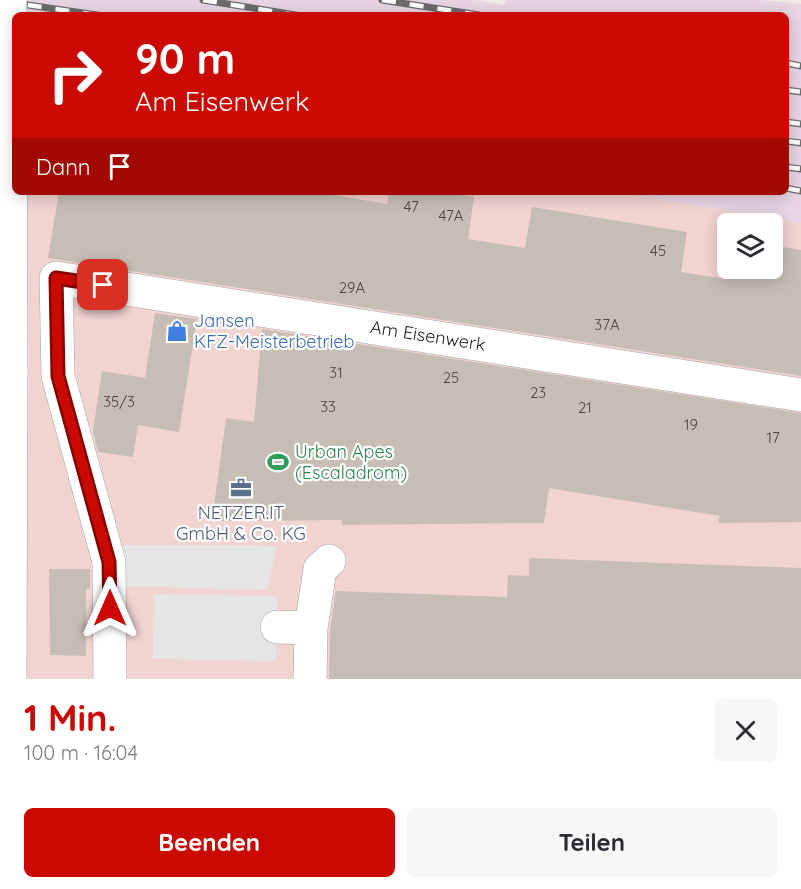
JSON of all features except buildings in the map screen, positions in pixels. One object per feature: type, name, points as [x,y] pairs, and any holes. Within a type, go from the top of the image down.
[{"type":"street","points":[[10,0],[10,679]]},
{"type":"street","name":"Am Eisenwerk","points":[[110,679],[114,562],[58,376],[56,278],[801,395]]},
{"type":"street","points":[[310,679],[312,628],[320,569],[329,561]]},
{"type":"street","points":[[277,627],[312,628]]},
{"type":"shaded area","points":[[0,0],[475,0],[504,5],[506,0],[761,0],[801,4],[801,223],[783,220],[783,213],[741,213],[634,195],[789,195],[789,12],[12,12]]},
{"type":"shaded area","points":[[15,195],[634,195],[741,213],[717,213],[717,279],[783,279],[783,220],[801,223],[801,679],[10,679]]},
{"type":"shaded area","points":[[119,545],[276,546],[268,590],[118,586]]},
{"type":"shaded area","points":[[154,594],[277,596],[276,661],[153,659]]},
{"type":"railway","points":[[203,0],[277,12]]},
{"type":"railway","points":[[382,0],[460,12]]},
{"type":"railway","points":[[0,1],[76,12]]},
{"type":"railway","points":[[0,22],[12,24]]},
{"type":"railway","points":[[0,49],[12,51]]},
{"type":"railway","points":[[789,64],[801,66]]},
{"type":"railway","points":[[0,69],[12,71]]},
{"type":"railway","points":[[789,90],[801,92]]},
{"type":"railway","points":[[789,122],[801,124]]},
{"type":"railway","points":[[789,141],[801,143]]},
{"type":"railway","points":[[789,167],[801,169]]},
{"type":"railway","points":[[789,189],[801,191]]},
{"type":"place","name":"Jansen KFZ-Meisterbetrieb","points":[[177,331]]},
{"type":"place","name":"Urban Apes (Escaladrom)","points":[[278,462]]},
{"type":"place","name":"NETZER.IT GmbH & Co. KG","points":[[241,488]]},
{"type":"route","points":[[103,285],[56,278],[58,376],[109,562],[110,608]]}]
